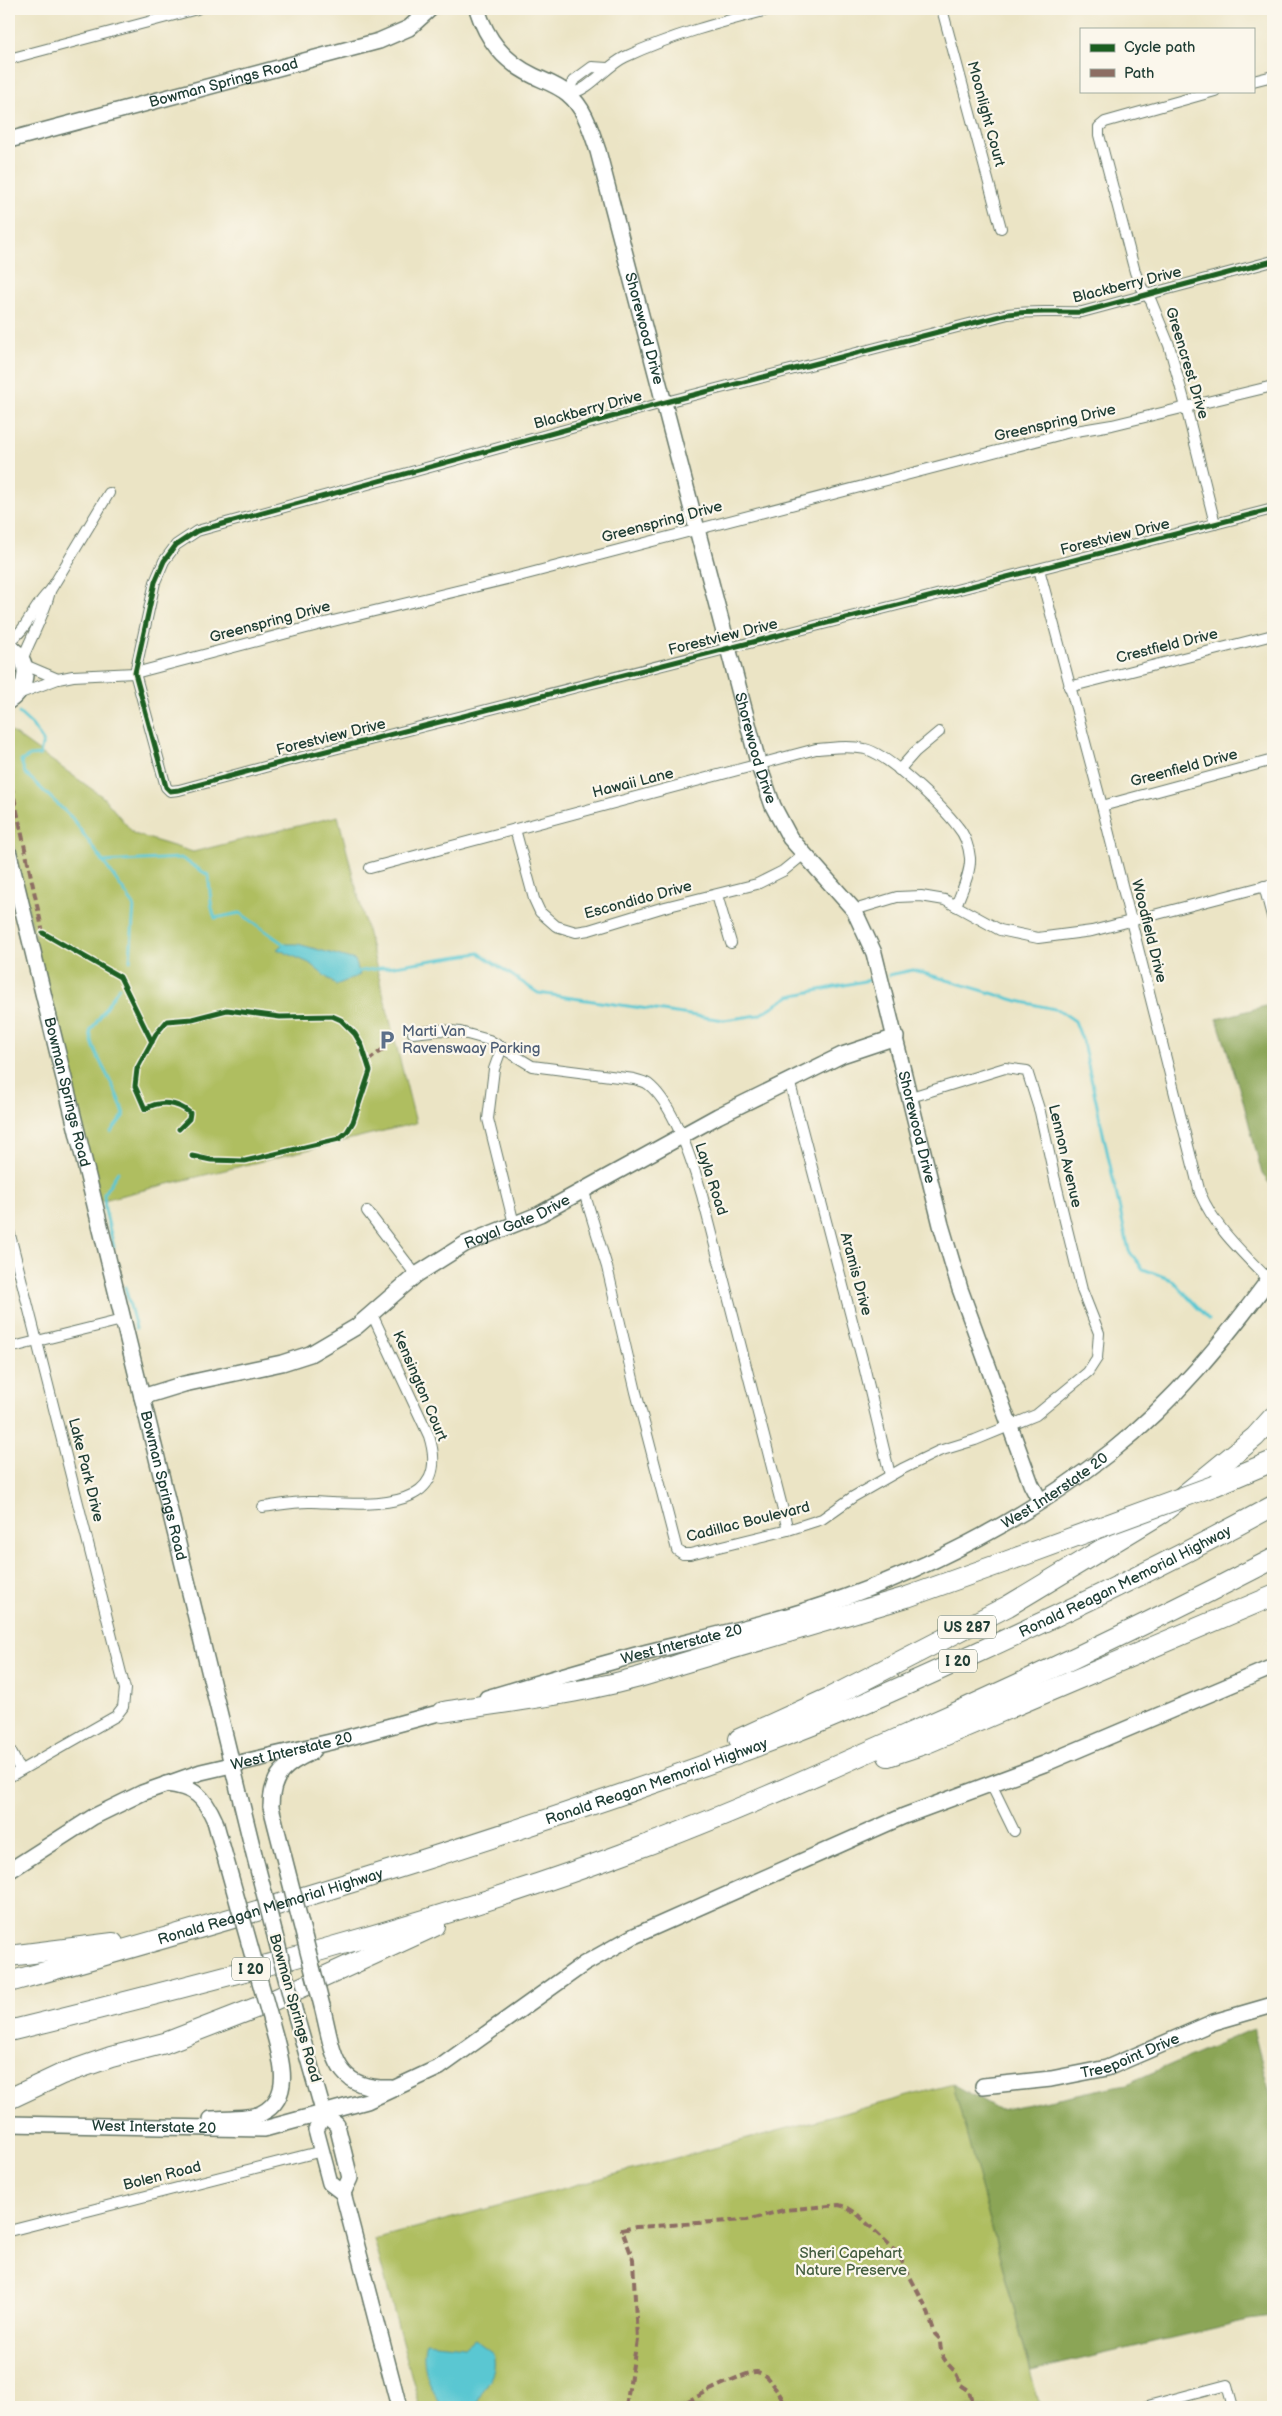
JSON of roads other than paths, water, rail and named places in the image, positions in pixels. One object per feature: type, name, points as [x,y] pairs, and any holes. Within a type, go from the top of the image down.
[{"type":"highway","name":"US 287","points":[[631,1789],[831,1697],[1008,1606],[1162,1513],[1255,1437],[1273,1417]]},
{"type":"highway","points":[[443,1712],[605,1686],[646,1677],[680,1664],[907,1597],[1216,1485],[1273,1461]]},
{"type":"highway","name":"Ronald Reagan Memorial Highway","points":[[9,1982],[170,1937],[392,1871],[802,1729],[922,1678],[1067,1611],[1273,1506]]},
{"type":"highway","name":"I 20","points":[[9,2032],[173,1990],[491,1899],[635,1849],[756,1802],[1075,1659],[1273,1559]]},
{"type":"highway","points":[[756,1802],[927,1743],[1273,1596]]},
{"type":"highway","points":[[9,2099],[62,2074],[111,2057],[165,2042],[263,2005],[491,1899]]},
{"type":"highway","points":[[9,1956],[170,1937]]},
{"type":"street","points":[[9,59],[197,9]]},
{"type":"street","name":"Bowman Springs Road","points":[[9,140],[379,41],[409,28],[430,9]]},
{"type":"street","name":"Shorewood Drive","points":[[477,9],[485,30],[505,58],[521,70],[568,94],[589,124],[666,402],[759,766],[773,806],[790,838],[854,910],[874,953],[942,1225],[960,1289],[1031,1484],[1040,1501]]},
{"type":"street","points":[[568,94],[581,92],[607,68],[663,40],[699,27],[771,9]]},
{"type":"street","name":"Moonlight Court","points":[[942,9],[1001,228]]},
{"type":"street","points":[[1254,81],[1273,76]]},
{"type":"street","name":"Greencrest Drive","points":[[1211,92],[1115,118],[1099,127],[1099,135],[1134,272],[1140,285],[1148,294],[1168,345],[1186,407],[1215,524]]},
{"type":"street","name":"Blackberry Drive","points":[[179,790],[170,791],[166,787],[135,673],[155,582],[164,561],[176,545],[197,531],[666,402],[1008,314],[1029,311],[1054,314],[1082,312],[1273,261]]},
{"type":"street","name":"Greenspring Drive","points":[[13,697],[58,679],[135,673],[333,621],[519,576],[1070,432],[1112,425],[1273,386]]},
{"type":"street","points":[[23,663],[33,632],[47,604],[50,591],[109,493]]},
{"type":"street","name":"Forestview Drive","points":[[179,790],[1273,509]]},
{"type":"street","name":"Woodfield Drive","points":[[1039,569],[1102,806],[1200,1192],[1208,1211],[1221,1229],[1271,1277]]},
{"type":"street","points":[[9,642],[21,633],[39,600],[50,591]]},
{"type":"street","name":"Crestfield Drive","points":[[1069,687],[1273,635]]},
{"type":"street","points":[[9,647],[23,663],[26,675],[24,685],[13,697]]},
{"type":"street","name":"Greenspring Drive","points":[[23,663],[58,679]]},
{"type":"street","points":[[899,770],[915,752],[940,732]]},
{"type":"street","name":"Hawaii Lane","points":[[370,868],[515,828],[816,750],[846,746],[867,749],[886,760],[940,807],[960,828],[968,848],[969,867],[956,906]]},
{"type":"street","name":"Greenfield Drive","points":[[1102,806],[1273,760]]},
{"type":"street","name":"Escondido Drive","points":[[515,828],[534,899],[540,912],[556,926],[576,932],[757,884],[783,871],[804,854]]},
{"type":"street","name":"Bowman Springs Road","points":[[9,854],[228,1746],[230,1765],[294,2013],[324,2114]]},
{"type":"street","points":[[854,910],[896,897],[921,896],[946,900],[1000,930],[1038,938],[1092,931],[1269,885],[1273,920]]},
{"type":"street","points":[[717,895],[732,944]]},
{"type":"street","name":"Layla Road","points":[[413,1033],[441,1030],[460,1032],[488,1040],[532,1066],[629,1078],[648,1084],[661,1100],[692,1160],[788,1530]]},
{"type":"street","name":"Royal Gate Drive","points":[[142,1397],[184,1384],[272,1365],[310,1354],[356,1327],[371,1312],[416,1275],[465,1244],[540,1214],[584,1192],[789,1080],[842,1054],[896,1036]]},
{"type":"street","points":[[502,1047],[494,1069],[488,1119],[514,1224]]},
{"type":"street","name":"Lennon Avenue","points":[[910,1097],[1005,1068],[1026,1070],[1040,1112],[1082,1290],[1099,1333],[1096,1358],[1093,1365]]},
{"type":"street","name":"Aramis Drive","points":[[789,1080],[859,1347],[890,1475]]},
{"type":"street","name":"Cadillac Boulevard","points":[[584,1192],[607,1267],[638,1402],[677,1550],[683,1554],[690,1554],[788,1530],[822,1519],[853,1497],[890,1475],[939,1451],[1010,1427],[1036,1415],[1068,1391],[1093,1365]]},
{"type":"street","points":[[367,1211],[416,1275]]},
{"type":"street","name":"Lake Park Drive","points":[[9,1231],[125,1689],[124,1707],[116,1716],[20,1770]]},
{"type":"street","name":"West Interstate 20","points":[[9,1871],[93,1817],[165,1784],[201,1772],[339,1740],[628,1658],[754,1626],[846,1597],[928,1564],[981,1538],[1040,1501],[1112,1451],[1188,1380],[1231,1330],[1271,1277]]},
{"type":"street","name":"Kensington Court","points":[[263,1507],[311,1501],[339,1505],[396,1501],[417,1492],[430,1476],[433,1464],[429,1436],[371,1312]]},
{"type":"street","points":[[9,1348],[122,1320]]},
{"type":"street","name":"West Interstate 20","points":[[9,2124],[264,2130],[367,2101],[440,2067],[584,1964],[611,1947],[904,1816],[1063,1756],[1273,1667]]},
{"type":"street","points":[[339,1740],[300,1757],[285,1768],[275,1780],[271,1793],[271,1807],[336,2057],[346,2076],[366,2088],[396,2088]]},
{"type":"street","points":[[9,1748],[20,1770],[9,1777]]},
{"type":"street","points":[[156,2126],[190,2119],[228,2118],[261,2114],[276,2100],[284,2085],[282,2066],[271,2021],[215,1821],[208,1806],[197,1794],[183,1786],[165,1784]]},
{"type":"street","points":[[991,1784],[1014,1831]]},
{"type":"street","name":"Treepoint Drive","points":[[983,2086],[1051,2079],[1098,2070],[1214,2022],[1273,2005]]},
{"type":"street","points":[[343,2194],[350,2178],[337,2125],[324,2114],[316,2130],[330,2183],[343,2194],[399,2407]]},
{"type":"street","name":"Bolen Road","points":[[9,2231],[322,2151]]},
{"type":"street","points":[[1144,2407],[1227,2385],[1233,2407]]},
{"type":"water","points":[[283,944],[298,944],[355,960],[360,975],[336,985],[309,963],[277,949]]},
{"type":"water","points":[[474,2339],[493,2353],[494,2369],[492,2375],[476,2407],[442,2407],[430,2384],[425,2368],[424,2351],[426,2342],[465,2346]]},
{"type":"waterway","points":[[19,713],[32,725],[43,741],[40,755],[30,756],[21,761],[25,773],[72,818],[134,905],[130,961]]},
{"type":"waterway","points":[[102,862],[181,858],[208,875],[215,918],[240,913],[285,945]]},
{"type":"waterway","points":[[355,972],[479,953],[538,993],[724,1020],[759,1015],[790,996],[869,980]]},
{"type":"waterway","points":[[889,975],[913,970],[1018,1001],[1059,1010],[1075,1021],[1083,1042],[1129,1251],[1143,1269],[1172,1280],[1209,1320]]},
{"type":"waterway","points":[[111,1132],[124,1115],[121,1104],[96,1053],[90,1032],[119,987]]},
{"type":"waterway","points":[[114,1247],[105,1210],[104,1193],[118,1172]]},
{"type":"waterway","points":[[125,1287],[136,1328]]},
{"type":"place","name":"Marti Van Ravenswaay Parking","points":[[387,1040]]},
{"type":"park label","name":"Sheri Capehart Nature Preserve","points":[[851,2262]]}]
